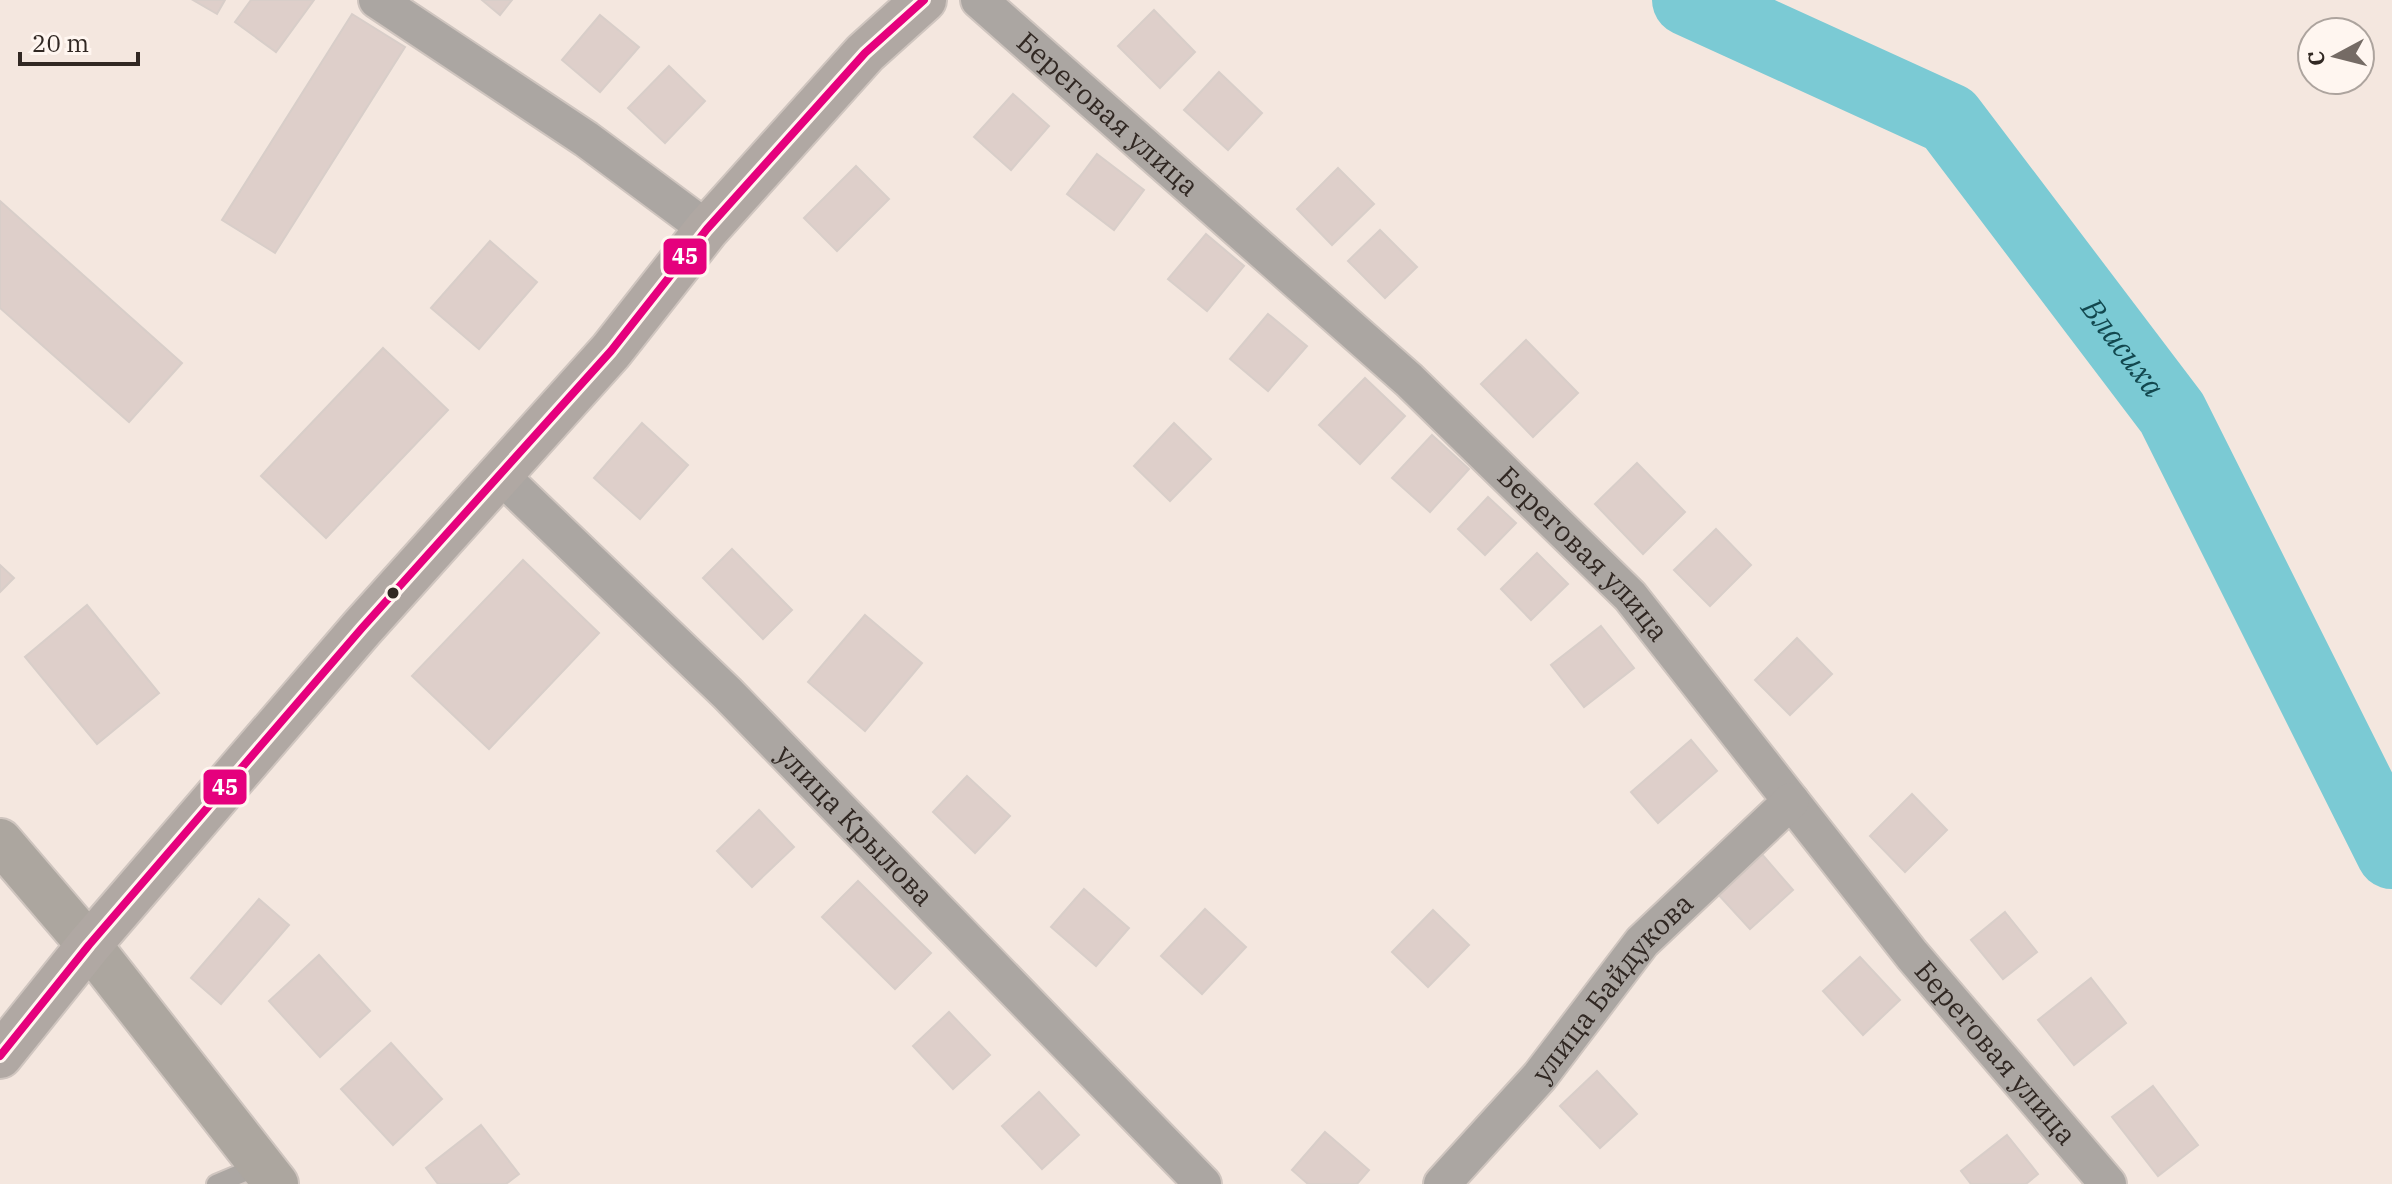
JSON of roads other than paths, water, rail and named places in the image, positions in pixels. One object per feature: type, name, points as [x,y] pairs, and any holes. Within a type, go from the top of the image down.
[{"type":"main road","points":[[0,1056],[89,945],[342,651],[611,351],[707,229],[865,53],[924,0]]},
{"type":"street","points":[[377,0],[586,139],[707,229]]},
{"type":"street","name":"Береговая улица","points":[[979,0],[1409,380],[1630,596],[1912,955],[2108,1184]]},
{"type":"street","name":"улица Крылова","points":[[499,474],[727,693],[1203,1184]]},
{"type":"street","name":"улица Байдукова","points":[[1442,1184],[1540,1076],[1642,942],[1791,801]]},
{"type":"street","points":[[0,841],[89,945],[268,1174]]},
{"type":"lane","points":[[216,1184],[268,1174]]},
{"type":"waterway","name":"Власиха","points":[[1688,0],[1949,119],[2172,413],[2392,853]]}]
